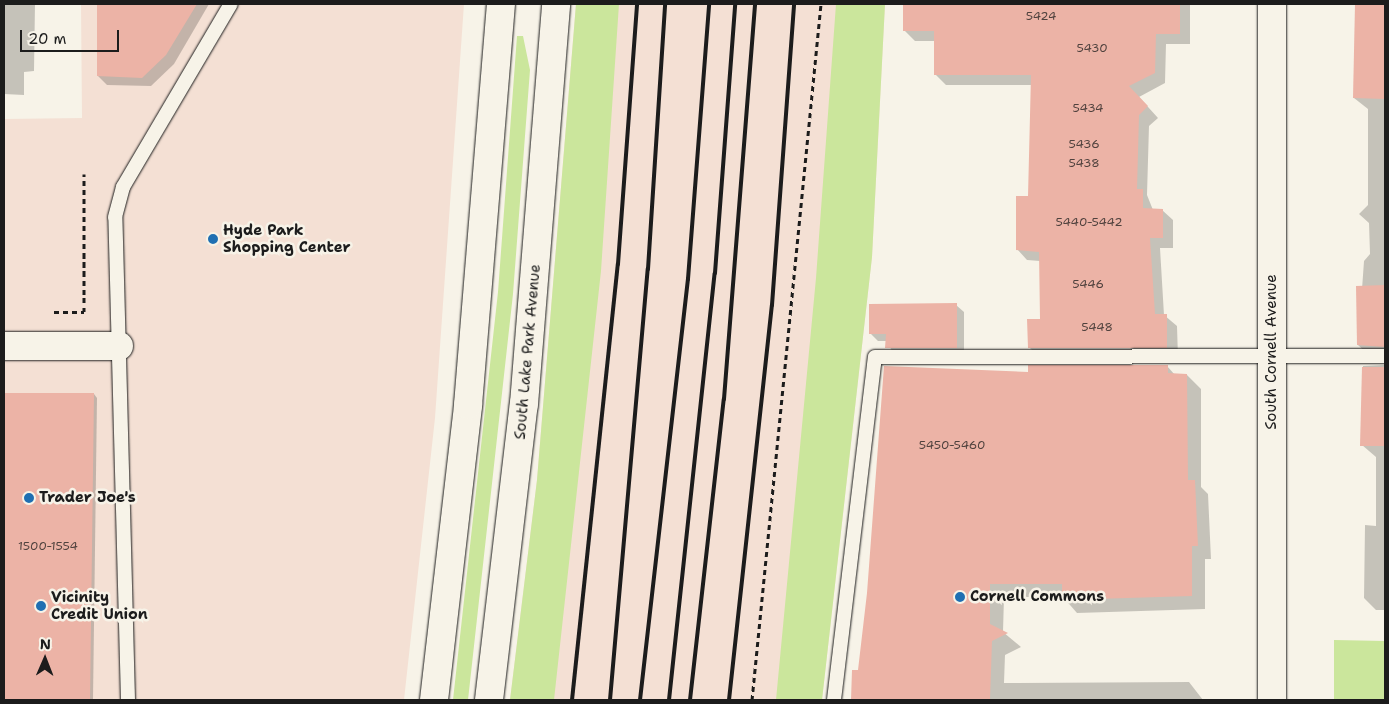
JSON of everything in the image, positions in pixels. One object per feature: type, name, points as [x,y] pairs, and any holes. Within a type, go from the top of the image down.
[{"type":"main road","points":[[434,700],[468,405],[501,4]]},
{"type":"main road","name":"South Lake Park Avenue","points":[[489,700],[524,404],[556,4]]},
{"type":"main road","name":"South Cornell Avenue","points":[[1272,4],[1272,700]]},
{"type":"main road","points":[[4,346],[119,346]]},
{"type":"lane","points":[[128,700],[115,217],[123,187],[231,4]]},
{"type":"lane","points":[[834,700],[876,357],[1385,356]]},
{"type":"path","points":[[752,700],[821,4]]},
{"type":"path","points":[[54,312],[84,312],[84,174]]},
{"type":"shaded area","points":[[81,4],[464,4],[435,418],[404,700],[4,700],[4,119],[82,118]]},
{"type":"shaded area","points":[[576,4],[885,4],[872,257],[822,700],[510,700],[537,480]]},
{"type":"green space","points":[[576,4],[619,4],[601,271],[554,700],[510,700],[537,480]]},
{"type":"green space","points":[[836,4],[885,4],[872,257],[822,700],[776,700],[816,278]]},
{"type":"green space","points":[[517,36],[523,36],[530,70],[513,294],[468,700],[453,700],[498,292]]},
{"type":"green space","points":[[1334,640],[1385,641],[1385,700],[1334,700]]},
{"type":"building","points":[[97,4],[197,4],[166,55],[142,78],[97,76]]},
{"type":"building","points":[[903,4],[1180,4],[1180,34],[1156,34],[1155,73],[1129,86],[1148,106],[1139,115],[1137,189],[1143,189],[1143,208],[1163,209],[1163,238],[1150,238],[1155,314],[1167,314],[1167,348],[1028,348],[1027,319],[1040,319],[1039,252],[1016,250],[1016,196],[1028,196],[1031,75],[934,75],[934,31],[903,31]]},
{"type":"building","points":[[1355,4],[1385,4],[1385,99],[1353,98]]},
{"type":"building","points":[[1385,285],[1385,347],[1357,345],[1356,286]]},
{"type":"building","points":[[957,303],[957,348],[885,348],[886,334],[869,334],[869,304]]},
{"type":"building","points":[[1028,365],[1168,365],[1168,373],[1187,374],[1188,480],[1195,480],[1198,546],[1192,546],[1192,596],[1062,600],[1062,584],[990,584],[990,624],[1008,633],[992,641],[990,700],[851,700],[852,670],[858,670],[867,593],[884,366],[1028,372]]},
{"type":"building","points":[[1362,367],[1385,367],[1385,446],[1360,446]]},
{"type":"building","points":[[4,393],[94,393],[90,700],[4,700]]},
{"type":"railway","points":[[572,700],[618,264],[637,4]]},
{"type":"railway","points":[[610,700],[648,269],[665,4]]},
{"type":"railway","points":[[640,700],[688,279],[709,4]]},
{"type":"railway","points":[[669,700],[715,273],[735,4]]},
{"type":"railway","points":[[690,700],[724,399],[755,4]]},
{"type":"railway","points":[[729,700],[772,305],[794,4]]},
{"type":"place","name":"Hyde Park Shopping Center","points":[[213,239]]},
{"type":"place","name":"Trader Joe's","points":[[29,498]]},
{"type":"place","name":"Cornell Commons","points":[[960,597]]},
{"type":"place","name":"Vicinity Credit Union","points":[[41,606]]}]
